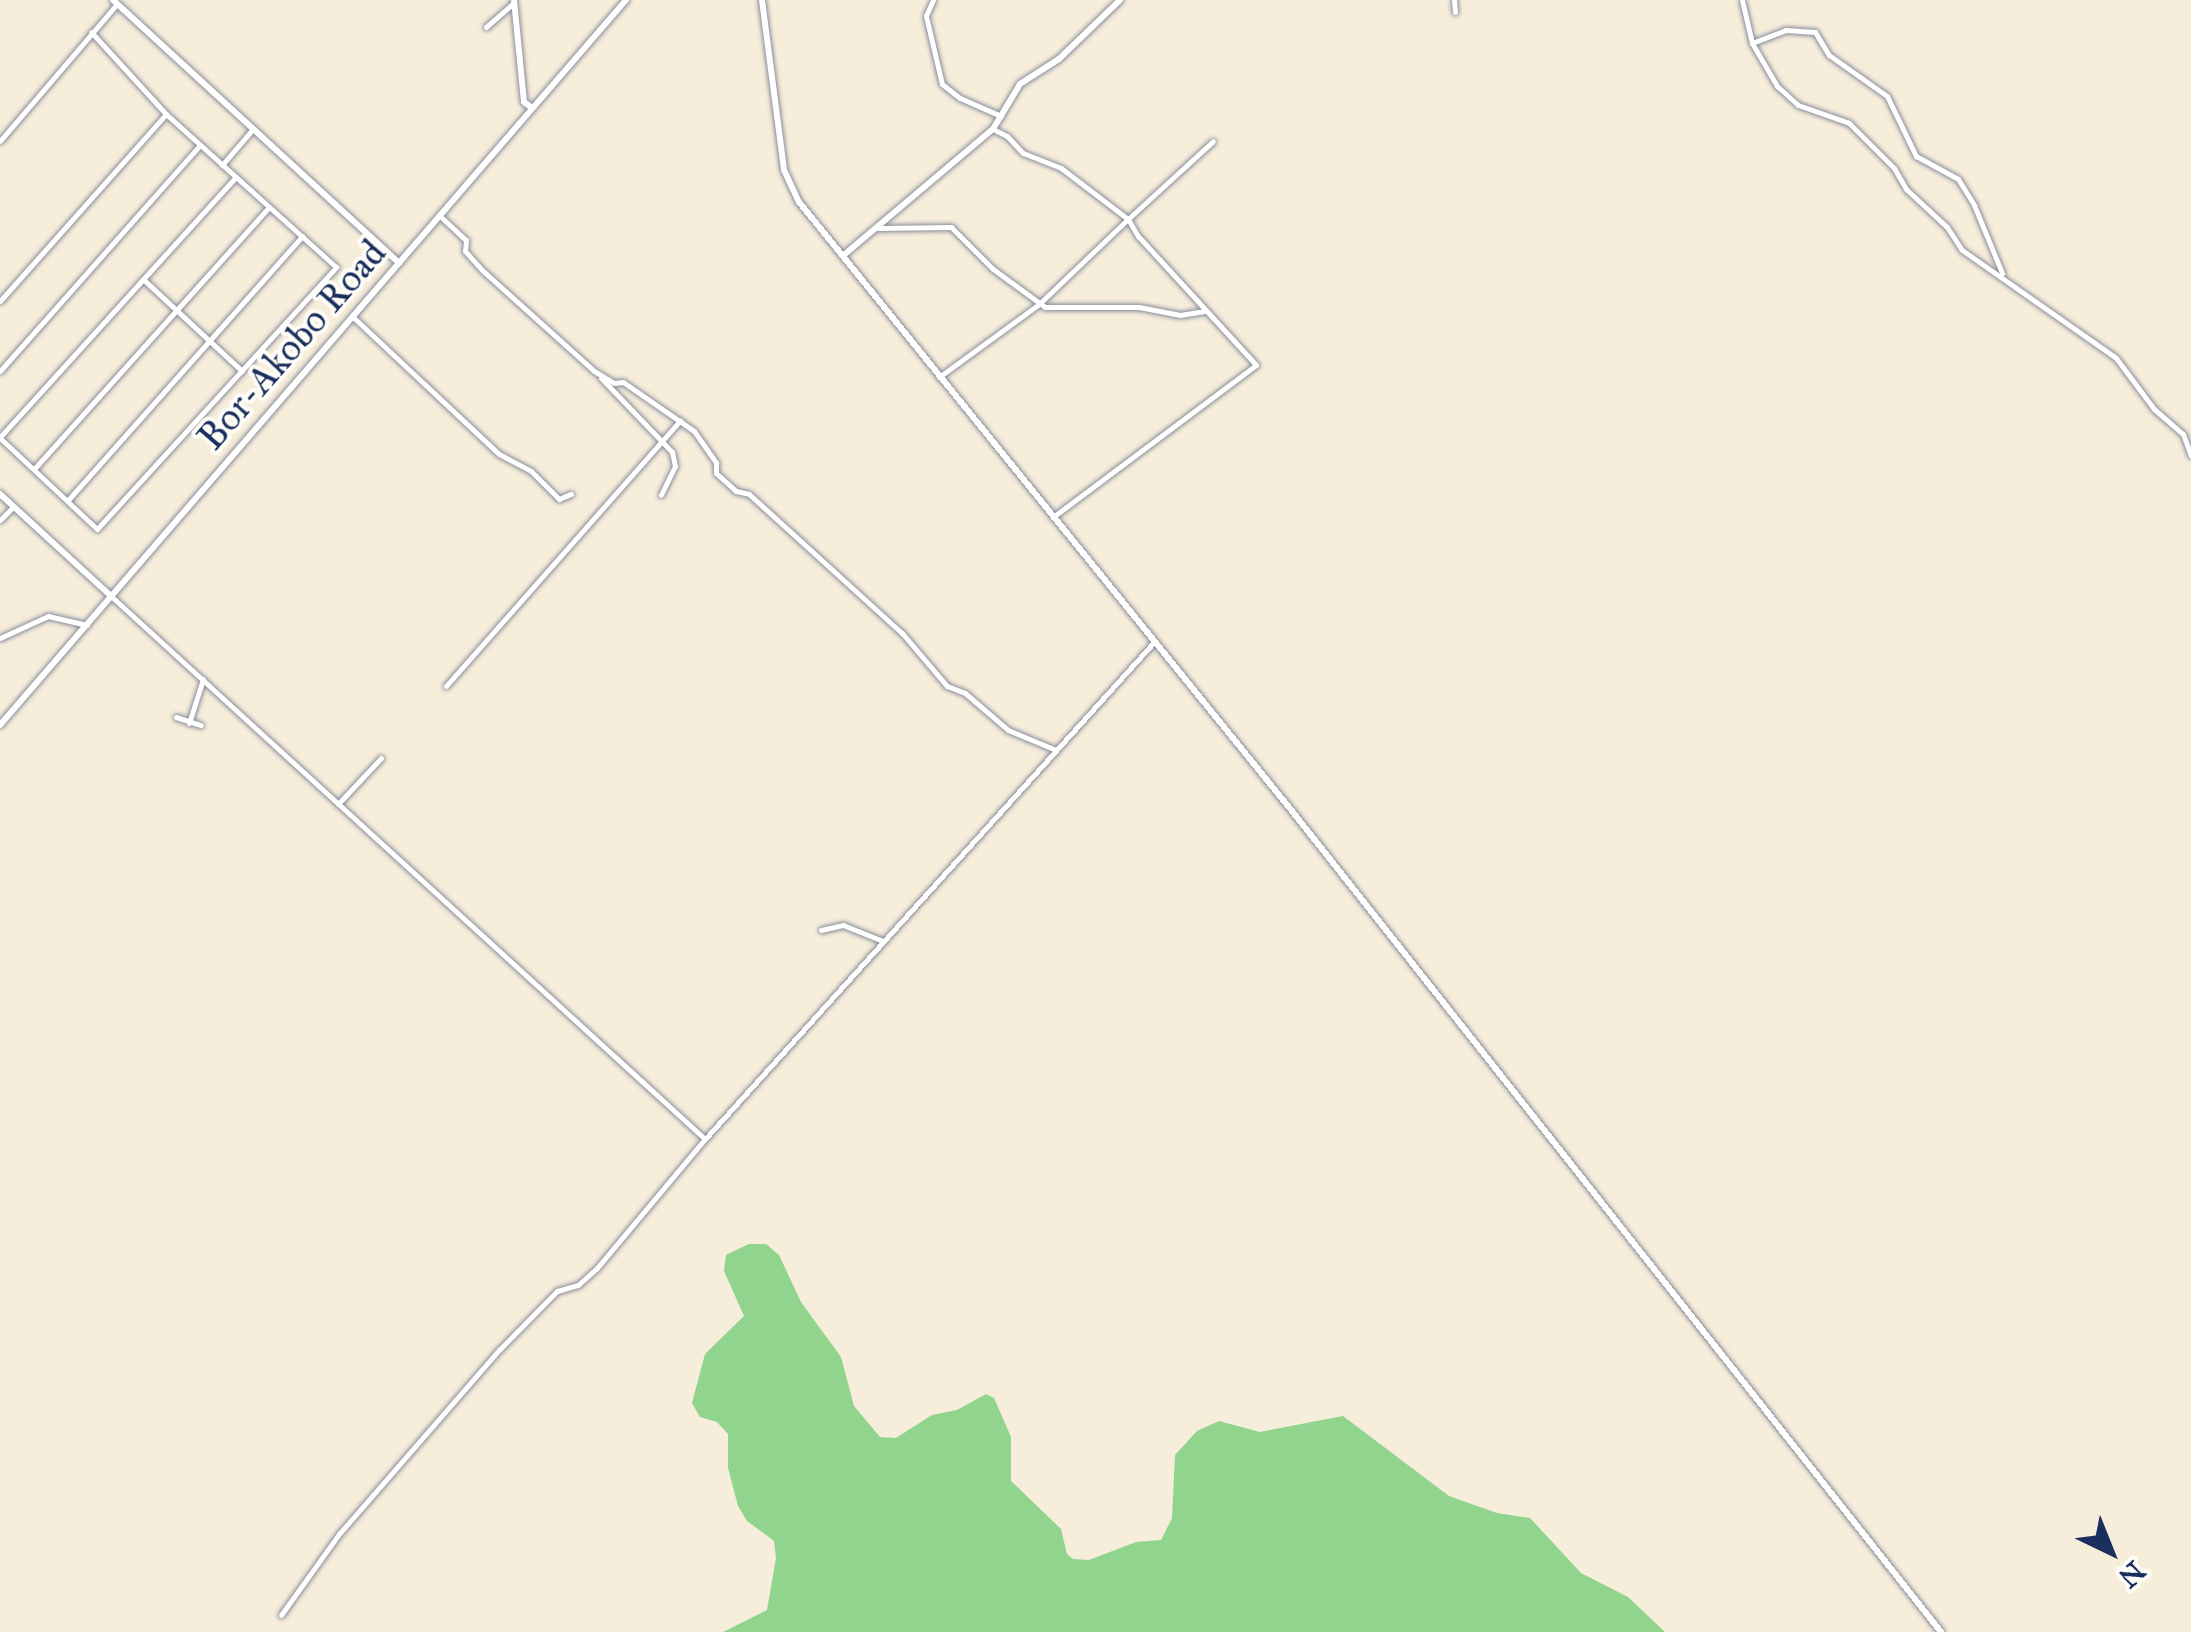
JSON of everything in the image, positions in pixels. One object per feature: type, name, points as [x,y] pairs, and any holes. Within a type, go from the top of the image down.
[{"type":"street","name":"Bor-Akobo Road","points":[[0,726],[626,0]]},
{"type":"street","points":[[762,0],[784,170],[799,202],[1154,640],[1933,1628],[1942,1632]]},
{"type":"street","points":[[933,0],[926,16],[942,84],[960,98],[1001,116]]},
{"type":"street","points":[[845,254],[993,129],[1020,84],[1059,60],[1080,34],[1120,0]]},
{"type":"street","points":[[1454,0],[1455,12]]},
{"type":"street","points":[[1742,0],[1752,44],[1776,86],[1798,106],[1850,123],[1894,168],[1906,190],[1947,226],[1962,250],[2003,276]]},
{"type":"street","points":[[0,141],[116,2],[398,262]]},
{"type":"street","points":[[514,2],[524,102],[532,108]]},
{"type":"street","points":[[486,28],[514,2]]},
{"type":"street","points":[[1752,44],[1786,30],[1815,32],[1829,55],[1887,96],[1916,156],[1958,179],[2013,290],[2116,358],[2154,409],[2183,434],[2191,456]]},
{"type":"street","points":[[91,32],[166,114],[222,165],[236,177],[302,236],[336,267],[98,529],[0,438],[236,177]]},
{"type":"street","points":[[0,301],[166,114]]},
{"type":"street","points":[[222,165],[253,129]]},
{"type":"street","points":[[993,129],[1008,136],[1023,153],[1061,168],[1128,219],[1138,236],[1256,365],[1053,516]]},
{"type":"street","points":[[940,377],[1039,304],[1213,141]]},
{"type":"street","points":[[0,371],[200,145]]},
{"type":"street","points":[[34,470],[269,207]]},
{"type":"street","points":[[440,216],[466,240],[464,252],[482,270],[665,440],[674,466],[661,496]]},
{"type":"street","points":[[876,228],[951,228],[993,269],[1039,304],[1138,306],[1180,315],[1208,312]]},
{"type":"street","points":[[68,501],[302,236]]},
{"type":"street","points":[[143,279],[242,371]]},
{"type":"street","points":[[352,316],[499,454],[532,471],[559,499],[571,494]]},
{"type":"street","points":[[594,371],[614,383],[623,382],[694,431],[716,463],[716,473],[736,491],[749,494],[902,633],[917,647],[924,664],[947,686],[965,693],[1008,730],[1056,750]]},
{"type":"street","points":[[446,686],[680,422]]},
{"type":"street","points":[[0,494],[705,1139]]},
{"type":"street","points":[[0,520],[14,507]]},
{"type":"street","points":[[0,638],[48,616],[87,625]]},
{"type":"street","points":[[281,1615],[338,1534],[500,1349],[557,1291],[578,1285],[597,1268],[705,1139],[1154,640]]},
{"type":"street","points":[[189,722],[203,679]]},
{"type":"street","points":[[176,717],[200,725]]},
{"type":"street","points":[[338,804],[381,758]]},
{"type":"street","points":[[821,930],[844,925],[884,941]]},
{"type":"green space","points":[[749,1244],[766,1244],[779,1255],[801,1302],[841,1357],[854,1406],[880,1437],[896,1438],[932,1415],[957,1410],[986,1394],[994,1398],[1011,1437],[1011,1481],[1061,1529],[1067,1554],[1073,1559],[1089,1560],[1136,1542],[1161,1540],[1172,1518],[1175,1455],[1197,1431],[1219,1421],[1260,1432],[1343,1416],[1449,1496],[1497,1513],[1530,1518],[1581,1573],[1628,1597],[1665,1632],[723,1632],[767,1610],[776,1558],[774,1541],[747,1521],[738,1506],[728,1468],[728,1434],[717,1422],[700,1417],[692,1403],[705,1354],[744,1316],[724,1271],[726,1255]]}]
